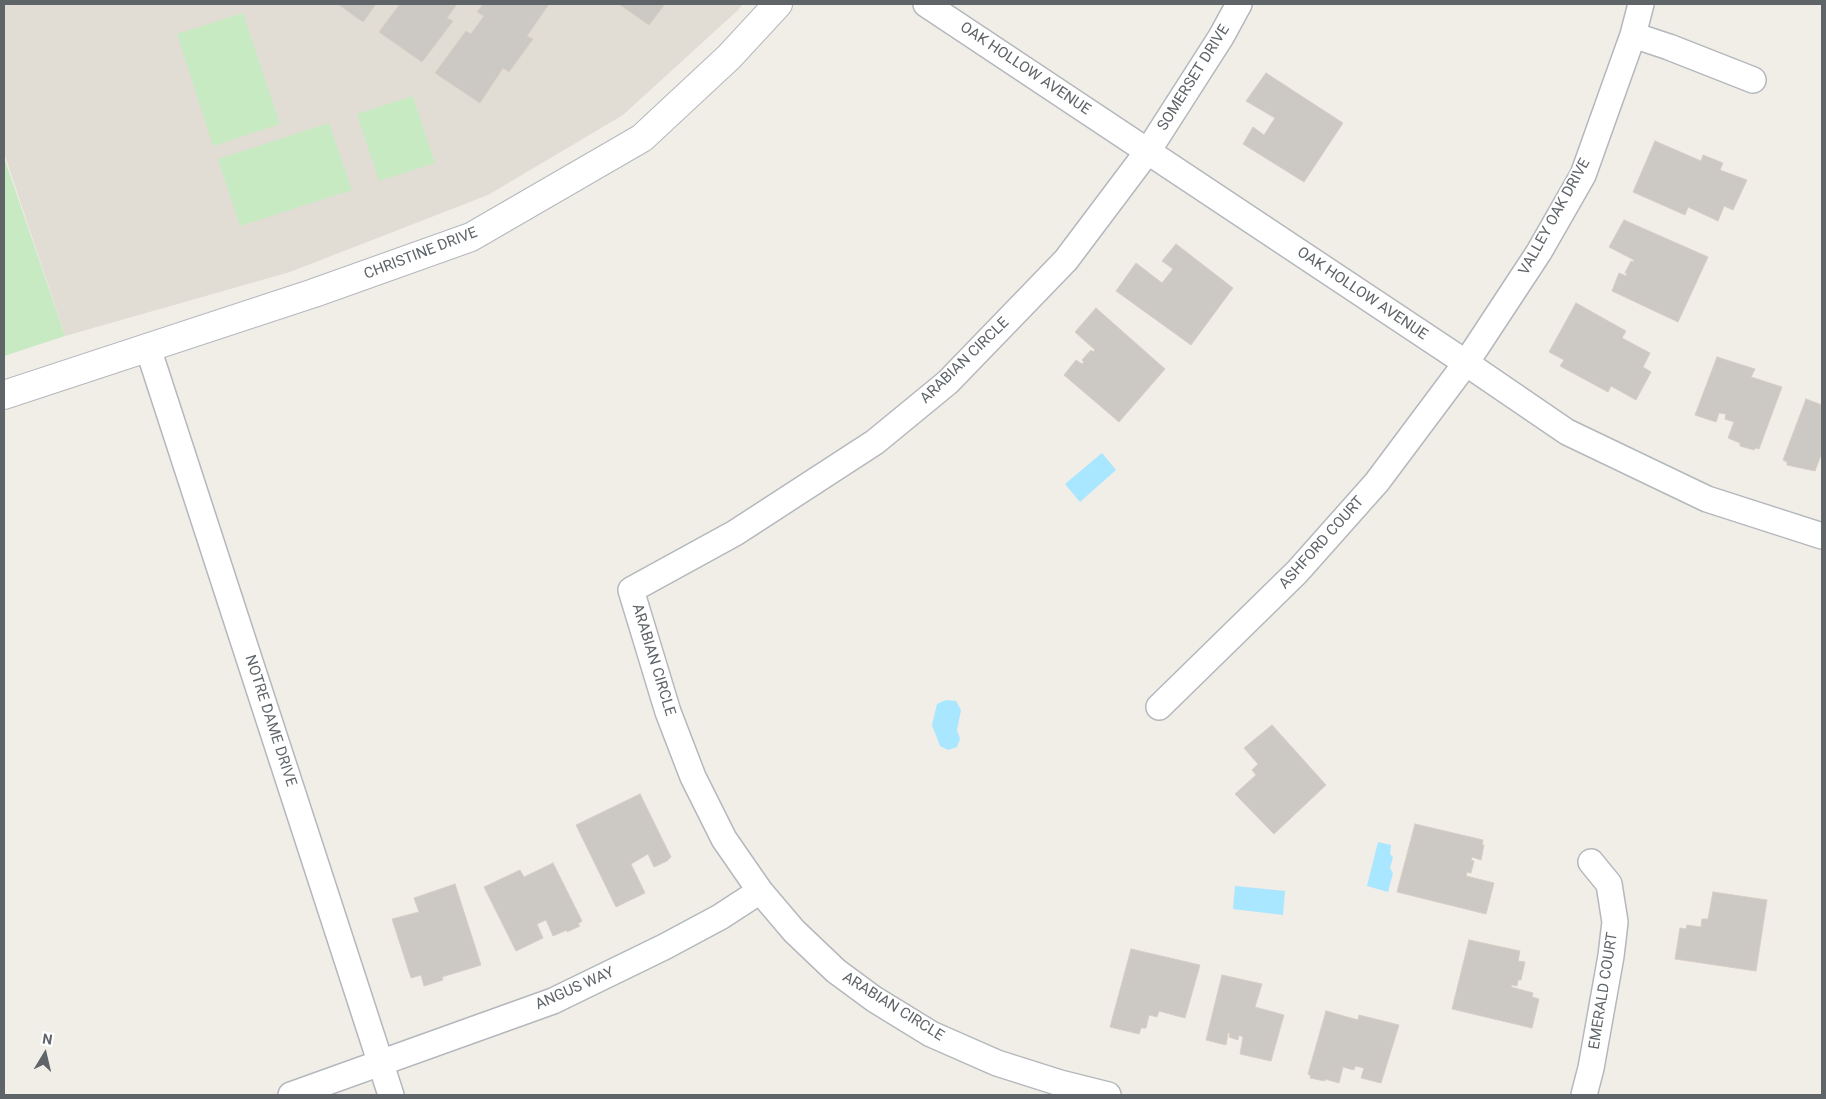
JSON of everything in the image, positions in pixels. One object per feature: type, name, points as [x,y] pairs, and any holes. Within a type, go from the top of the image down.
[{"type":"street","name":"CHRISTINE DRIVE","points":[[4,395],[314,293],[471,237],[642,138],[729,57],[778,4]]},
{"type":"street","name":"OAK HOLLOW AVENUE","points":[[926,4],[1567,432],[1707,499],[1822,536]]},
{"type":"street","name":"SOMERSET DRIVE","points":[[1148,151],[1222,37],[1239,4]]},
{"type":"street","name":"VALLEY OAK DRIVE","points":[[1466,363],[1539,252],[1583,175],[1633,35],[1641,4]]},
{"type":"street","points":[[1633,35],[1669,46],[1753,80]]},
{"type":"street","name":"ARABIAN CIRCLE","points":[[1108,1095],[1060,1083],[997,1063],[931,1034],[874,999],[836,971],[794,931],[760,891],[724,839],[693,777],[668,712],[631,590],[735,533],[875,442],[948,382],[1066,260],[1148,151]]},
{"type":"street","name":"NOTRE DAME DRIVE","points":[[148,348],[390,1095]]},
{"type":"street","name":"ASHFORD COURT","points":[[1159,708],[1297,572],[1377,482],[1466,363]]},
{"type":"street","name":"EMERALD COURT","points":[[1584,1095],[1591,1068],[1610,966],[1615,922],[1609,884],[1591,862]]},
{"type":"street","name":"ANGUS WAY","points":[[291,1095],[553,1001],[664,947],[760,891]]},
{"type":"shaded area","points":[[4,4],[743,4],[623,115],[488,195],[290,272],[65,336],[4,153]]},
{"type":"green space","points":[[243,13],[280,124],[213,146],[177,34]]},
{"type":"green space","points":[[413,96],[435,163],[379,181],[357,114]]},
{"type":"green space","points":[[329,123],[352,190],[240,226],[218,159]]},
{"type":"green space","points":[[4,157],[65,336],[4,356]]},
{"type":"water","points":[[1102,453],[1116,470],[1080,502],[1065,484]]},
{"type":"water","points":[[946,700],[956,701],[961,710],[957,730],[960,739],[957,747],[948,750],[940,746],[932,725],[937,704]]},
{"type":"water","points":[[1378,842],[1391,845],[1390,854],[1393,857],[1390,868],[1393,873],[1388,892],[1367,886]]},
{"type":"water","points":[[1235,886],[1285,891],[1283,915],[1233,909]]},
{"type":"building","points":[[338,4],[376,4],[363,22]]},
{"type":"building","points":[[400,4],[457,4],[447,18],[453,21],[422,62],[379,32]]},
{"type":"building","points":[[483,4],[549,4],[527,36],[533,39],[509,72],[503,68],[480,103],[435,73],[466,31],[471,34],[484,16],[477,12]]},
{"type":"building","points":[[619,4],[665,4],[649,25]]},
{"type":"building","points":[[1266,73],[1343,123],[1304,182],[1243,144],[1253,127],[1264,135],[1275,118],[1246,101]]},
{"type":"building","points":[[1655,141],[1701,161],[1703,155],[1723,163],[1720,170],[1747,180],[1733,210],[1724,206],[1718,221],[1688,207],[1685,215],[1633,192]]},
{"type":"building","points":[[1624,220],[1708,257],[1678,322],[1612,291],[1619,273],[1626,276],[1627,273],[1625,273],[1631,261],[1633,262],[1634,260],[1609,247]]},
{"type":"building","points":[[1176,244],[1233,288],[1191,345],[1116,291],[1136,263],[1162,283],[1173,269],[1162,261]]},
{"type":"building","points":[[1576,303],[1626,331],[1622,338],[1650,353],[1643,367],[1651,372],[1636,400],[1611,386],[1608,392],[1560,366],[1564,360],[1549,352]]},
{"type":"building","points":[[1096,308],[1165,369],[1119,422],[1064,375],[1076,360],[1082,364],[1084,362],[1082,360],[1091,350],[1093,352],[1095,350],[1075,332]]},
{"type":"building","points":[[1717,357],[1755,369],[1751,377],[1782,387],[1759,449],[1755,448],[1754,450],[1740,446],[1740,443],[1728,438],[1734,422],[1725,419],[1726,414],[1719,413],[1716,422],[1695,415]]},
{"type":"building","points":[[1806,399],[1822,405],[1822,455],[1815,471],[1787,465],[1787,462],[1783,460]]},
{"type":"building","points":[[1272,725],[1326,785],[1274,834],[1235,794],[1256,775],[1252,770],[1258,764],[1244,748]]},
{"type":"building","points":[[640,794],[671,857],[654,867],[648,854],[631,864],[645,893],[616,907],[576,825]]},
{"type":"building","points":[[1415,824],[1483,840],[1481,860],[1472,857],[1471,860],[1474,861],[1471,873],[1467,872],[1466,876],[1494,883],[1486,914],[1397,892]]},
{"type":"building","points":[[553,863],[582,921],[578,924],[580,926],[553,936],[546,920],[537,924],[543,938],[516,951],[484,887],[520,870],[524,877]]},
{"type":"building","points":[[455,884],[481,965],[442,977],[443,980],[424,986],[421,975],[411,978],[392,919],[419,912],[414,898]]},
{"type":"building","points":[[1713,892],[1767,900],[1756,971],[1675,959],[1680,928],[1686,929],[1687,925],[1701,927],[1702,919],[1708,919]]},
{"type":"building","points":[[1469,940],[1520,951],[1518,961],[1525,962],[1521,980],[1518,980],[1517,986],[1512,985],[1511,987],[1533,993],[1532,997],[1539,999],[1532,1028],[1452,1009]]},
{"type":"building","points":[[1131,949],[1200,965],[1185,1018],[1159,1011],[1157,1017],[1149,1015],[1146,1028],[1141,1028],[1139,1034],[1110,1027]]},
{"type":"building","points":[[1222,975],[1262,984],[1255,1007],[1284,1015],[1271,1061],[1240,1054],[1243,1037],[1239,1035],[1238,1040],[1229,1037],[1230,1033],[1228,1033],[1226,1045],[1206,1040]]},
{"type":"building","points":[[1326,1011],[1358,1020],[1359,1015],[1399,1025],[1381,1083],[1361,1078],[1364,1068],[1355,1066],[1354,1070],[1343,1067],[1339,1083],[1325,1079],[1325,1081],[1310,1078],[1311,1076],[1308,1074]]}]
